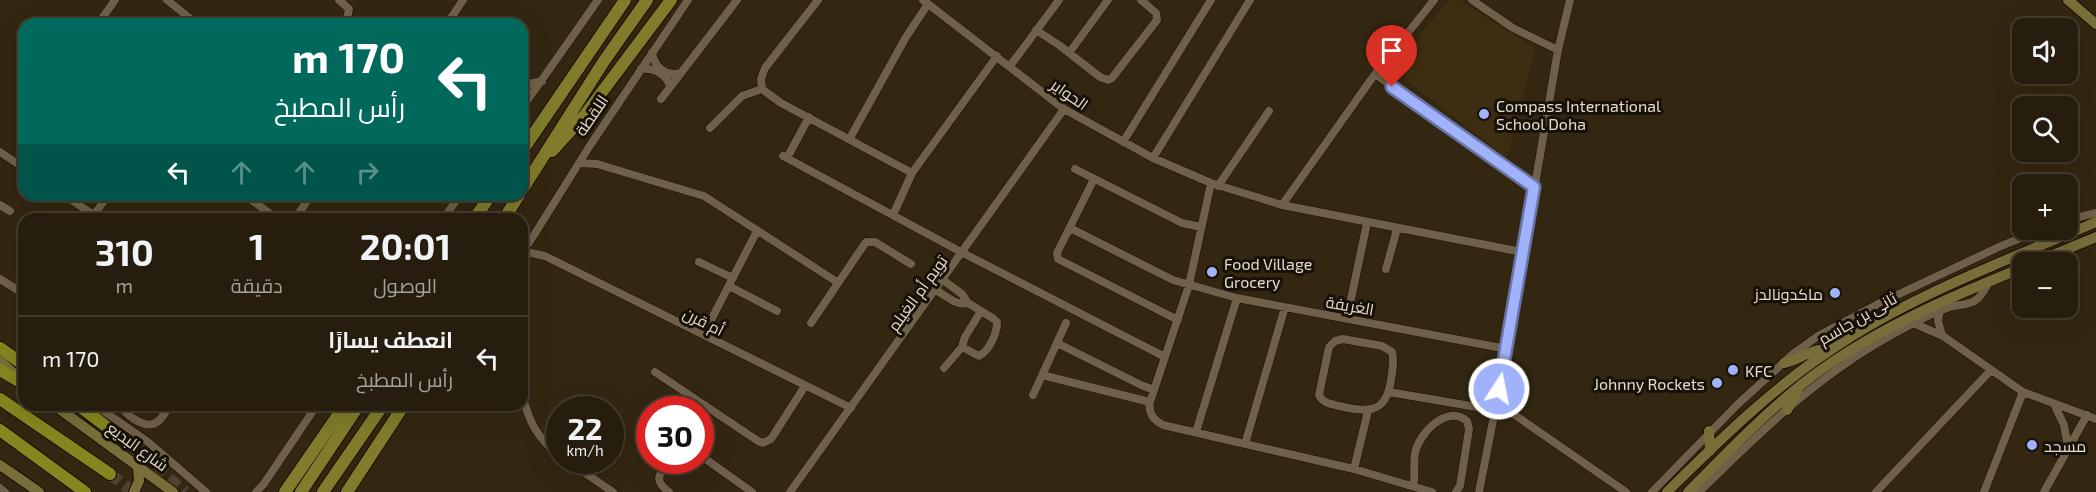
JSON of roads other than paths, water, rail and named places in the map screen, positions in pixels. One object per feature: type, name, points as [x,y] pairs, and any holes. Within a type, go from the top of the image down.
[{"type":"highway","points":[[0,348],[18,361]]},
{"type":"highway","points":[[0,370],[18,380]]},
{"type":"highway","points":[[0,399],[110,474]]},
{"type":"highway","points":[[86,411],[128,443]]},
{"type":"highway","points":[[0,430],[86,492]]},
{"type":"main road","points":[[528,141],[625,0]]},
{"type":"main road","name":"اللقطة","points":[[528,180],[603,61],[647,0]]},
{"type":"main road","points":[[535,169],[584,116],[670,0]]},
{"type":"main road","points":[[2068,0],[2096,24]]},
{"type":"main road","name":"ثانى بن جاسم","points":[[1667,492],[1783,384],[1829,350],[1886,316],[1934,292],[2096,222]]},
{"type":"main road","points":[[2060,252],[2096,237]]},
{"type":"main road","name":"ثانى بن جاسم","points":[[1688,492],[1738,441],[1801,385],[1834,362],[1899,323],[2012,272]]},
{"type":"main road","points":[[1784,363],[1819,349],[1829,350]]},
{"type":"main road","points":[[0,361],[18,378]]},
{"type":"main road","points":[[1787,410],[1801,385]]},
{"type":"main road","name":"شارع البديع","points":[[62,411],[173,492]]},
{"type":"main road","points":[[292,489],[341,411]]},
{"type":"main road","points":[[280,492],[292,489],[354,411]]},
{"type":"main road","points":[[323,492],[378,411]]},
{"type":"main road","points":[[347,492],[400,411]]},
{"type":"main road","points":[[1709,431],[1710,451]]},
{"type":"main road","points":[[0,465],[26,487],[39,492]]},
{"type":"main road","points":[[134,492],[139,481],[138,467]]},
{"type":"street","points":[[102,18],[115,0]]},
{"type":"street","points":[[167,0],[177,3],[191,18]]},
{"type":"street","points":[[339,0],[349,9],[347,18]]},
{"type":"street","points":[[450,18],[463,0]]},
{"type":"street","points":[[528,100],[598,0]]},
{"type":"street","name":"اللقطة","points":[[528,244],[589,147],[688,0]]},
{"type":"street","points":[[661,99],[737,0]]},
{"type":"street","points":[[818,0],[765,68],[761,79],[762,89],[781,103],[912,173]]},
{"type":"street","points":[[1010,66],[1059,0]]},
{"type":"street","points":[[1069,53],[1108,0]]},
{"type":"street","points":[[1038,28],[1104,79],[1115,76],[1158,18],[1156,13],[1141,0]]},
{"type":"street","points":[[1123,142],[1211,0]]},
{"type":"street","points":[[1156,159],[1166,136],[1250,0]]},
{"type":"street","points":[[1282,205],[1374,74],[1434,0]]},
{"type":"street","points":[[1472,0],[1513,28],[1558,50]]},
{"type":"street","points":[[1479,492],[1507,349],[1558,50],[1569,0]]},
{"type":"street","points":[[850,138],[925,2]]},
{"type":"street","name":"الحواير","points":[[925,2],[1064,109],[1156,159],[1214,185],[1282,205],[1522,252]]},
{"type":"street","points":[[652,53],[670,86]]},
{"type":"street","points":[[893,215],[912,173],[997,56]]},
{"type":"street","points":[[641,69],[652,69],[669,74],[680,73]]},
{"type":"street","points":[[1374,74],[1534,187]]},
{"type":"street","points":[[528,84],[542,81]]},
{"type":"street","points":[[710,128],[742,96],[762,89]]},
{"type":"street","name":"تويم أم الغيلم","points":[[790,492],[1064,109]]},
{"type":"street","points":[[1269,111],[1214,185],[1189,285],[1150,402],[1150,412],[1157,422],[1354,469],[1432,492]]},
{"type":"street","points":[[809,117],[785,157],[963,253],[1165,357]]},
{"type":"street","points":[[589,147],[592,156],[602,165]]},
{"type":"street","points":[[0,152],[18,164]]},
{"type":"street","points":[[579,163],[602,165],[704,196],[837,282]]},
{"type":"street","points":[[1075,169],[1182,223],[1202,227]]},
{"type":"street","points":[[1094,178],[1057,253],[1060,261],[1178,320]]},
{"type":"street","points":[[73,201],[91,213]]},
{"type":"street","points":[[253,201],[269,213]]},
{"type":"street","points":[[0,205],[10,211]]},
{"type":"street","points":[[2078,217],[2096,213]]},
{"type":"street","points":[[1347,318],[1367,223]]},
{"type":"street","name":"الغريفة","points":[[1070,228],[1173,280],[1189,285],[1285,308],[1507,349]]},
{"type":"street","points":[[1386,269],[1397,229]]},
{"type":"street","points":[[709,324],[757,231]]},
{"type":"street","points":[[535,232],[537,248],[545,256]]},
{"type":"street","name":"ثانى بن جاسم","points":[[1652,492],[1709,431],[1793,354],[1851,317],[2016,240]]},
{"type":"street","points":[[811,323],[862,246],[869,241],[875,242],[911,264]]},
{"type":"street","name":"أم قرن","points":[[528,252],[545,256],[851,408]]},
{"type":"street","points":[[699,262],[777,311]]},
{"type":"street","points":[[0,279],[18,290]]},
{"type":"street","points":[[943,280],[962,294],[968,303],[997,322],[997,330],[982,355],[979,356],[962,347]]},
{"type":"street","name":"ثانى بن جاسم","points":[[1699,492],[1765,427],[1815,384],[1844,363],[1913,323],[1951,306],[1974,302],[1989,281]]},
{"type":"street","points":[[936,290],[956,303],[961,305],[968,303]]},
{"type":"street","points":[[1196,432],[1237,298]]},
{"type":"street","points":[[1245,444],[1285,308]]},
{"type":"street","points":[[1940,310],[1938,327],[1943,336]]},
{"type":"street","points":[[944,368],[962,347],[965,337],[981,311]]},
{"type":"street","points":[[1033,395],[1066,323]]},
{"type":"street","points":[[1913,323],[1943,336],[2023,392],[2096,419]]},
{"type":"street","points":[[1343,339],[1388,348],[1394,358],[1389,392],[1381,404],[1368,411],[1325,403],[1320,399],[1319,389],[1328,351],[1332,344],[1343,339]]},
{"type":"street","points":[[1057,343],[1154,390]]},
{"type":"street","points":[[1876,492],[1990,370]]},
{"type":"street","points":[[655,372],[763,443],[771,438],[805,386]]},
{"type":"street","points":[[1042,375],[1150,402]]},
{"type":"street","points":[[1125,396],[1130,380]]},
{"type":"street","points":[[1389,392],[1495,409],[1518,415],[1622,491]]},
{"type":"street","points":[[1984,492],[2023,392]]},
{"type":"street","points":[[1448,416],[1450,402]]},
{"type":"street","points":[[2054,404],[2064,425],[2068,448]]},
{"type":"street","name":"شارع البديع","points":[[104,411],[148,442],[206,492]]},
{"type":"street","points":[[123,411],[143,423],[150,424],[157,422],[165,411]]},
{"type":"street","points":[[256,492],[313,411]]},
{"type":"street","points":[[527,411],[537,435],[546,443]]},
{"type":"street","points":[[1354,469],[1368,411]]},
{"type":"street","points":[[2044,492],[2087,415]]},
{"type":"street","points":[[1413,486],[1418,444],[1435,424],[1448,416],[1463,418],[1469,426],[1460,486],[1457,492]]},
{"type":"street","points":[[714,464],[752,492]]},
{"type":"street","points":[[587,474],[613,492]]},
{"type":"street","points":[[661,474],[658,479],[660,484],[669,492]]},
{"type":"street","points":[[0,488],[5,492]]},
{"type":"tunnel","points":[[128,443],[185,492]]},
{"type":"tunnel","points":[[110,474],[133,492]]},
{"type":"place","name":"Compass International School Doha","points":[[1484,114]]},
{"type":"place","name":"Food Village Grocery","points":[[1212,272]]},
{"type":"place","name":"ماكدونالدز","points":[[1835,293]]},
{"type":"place","name":"KFC","points":[[1733,370]]},
{"type":"place","name":"Johnny Rockets","points":[[1717,383]]},
{"type":"place","name":"مسجد","points":[[2032,445]]}]
